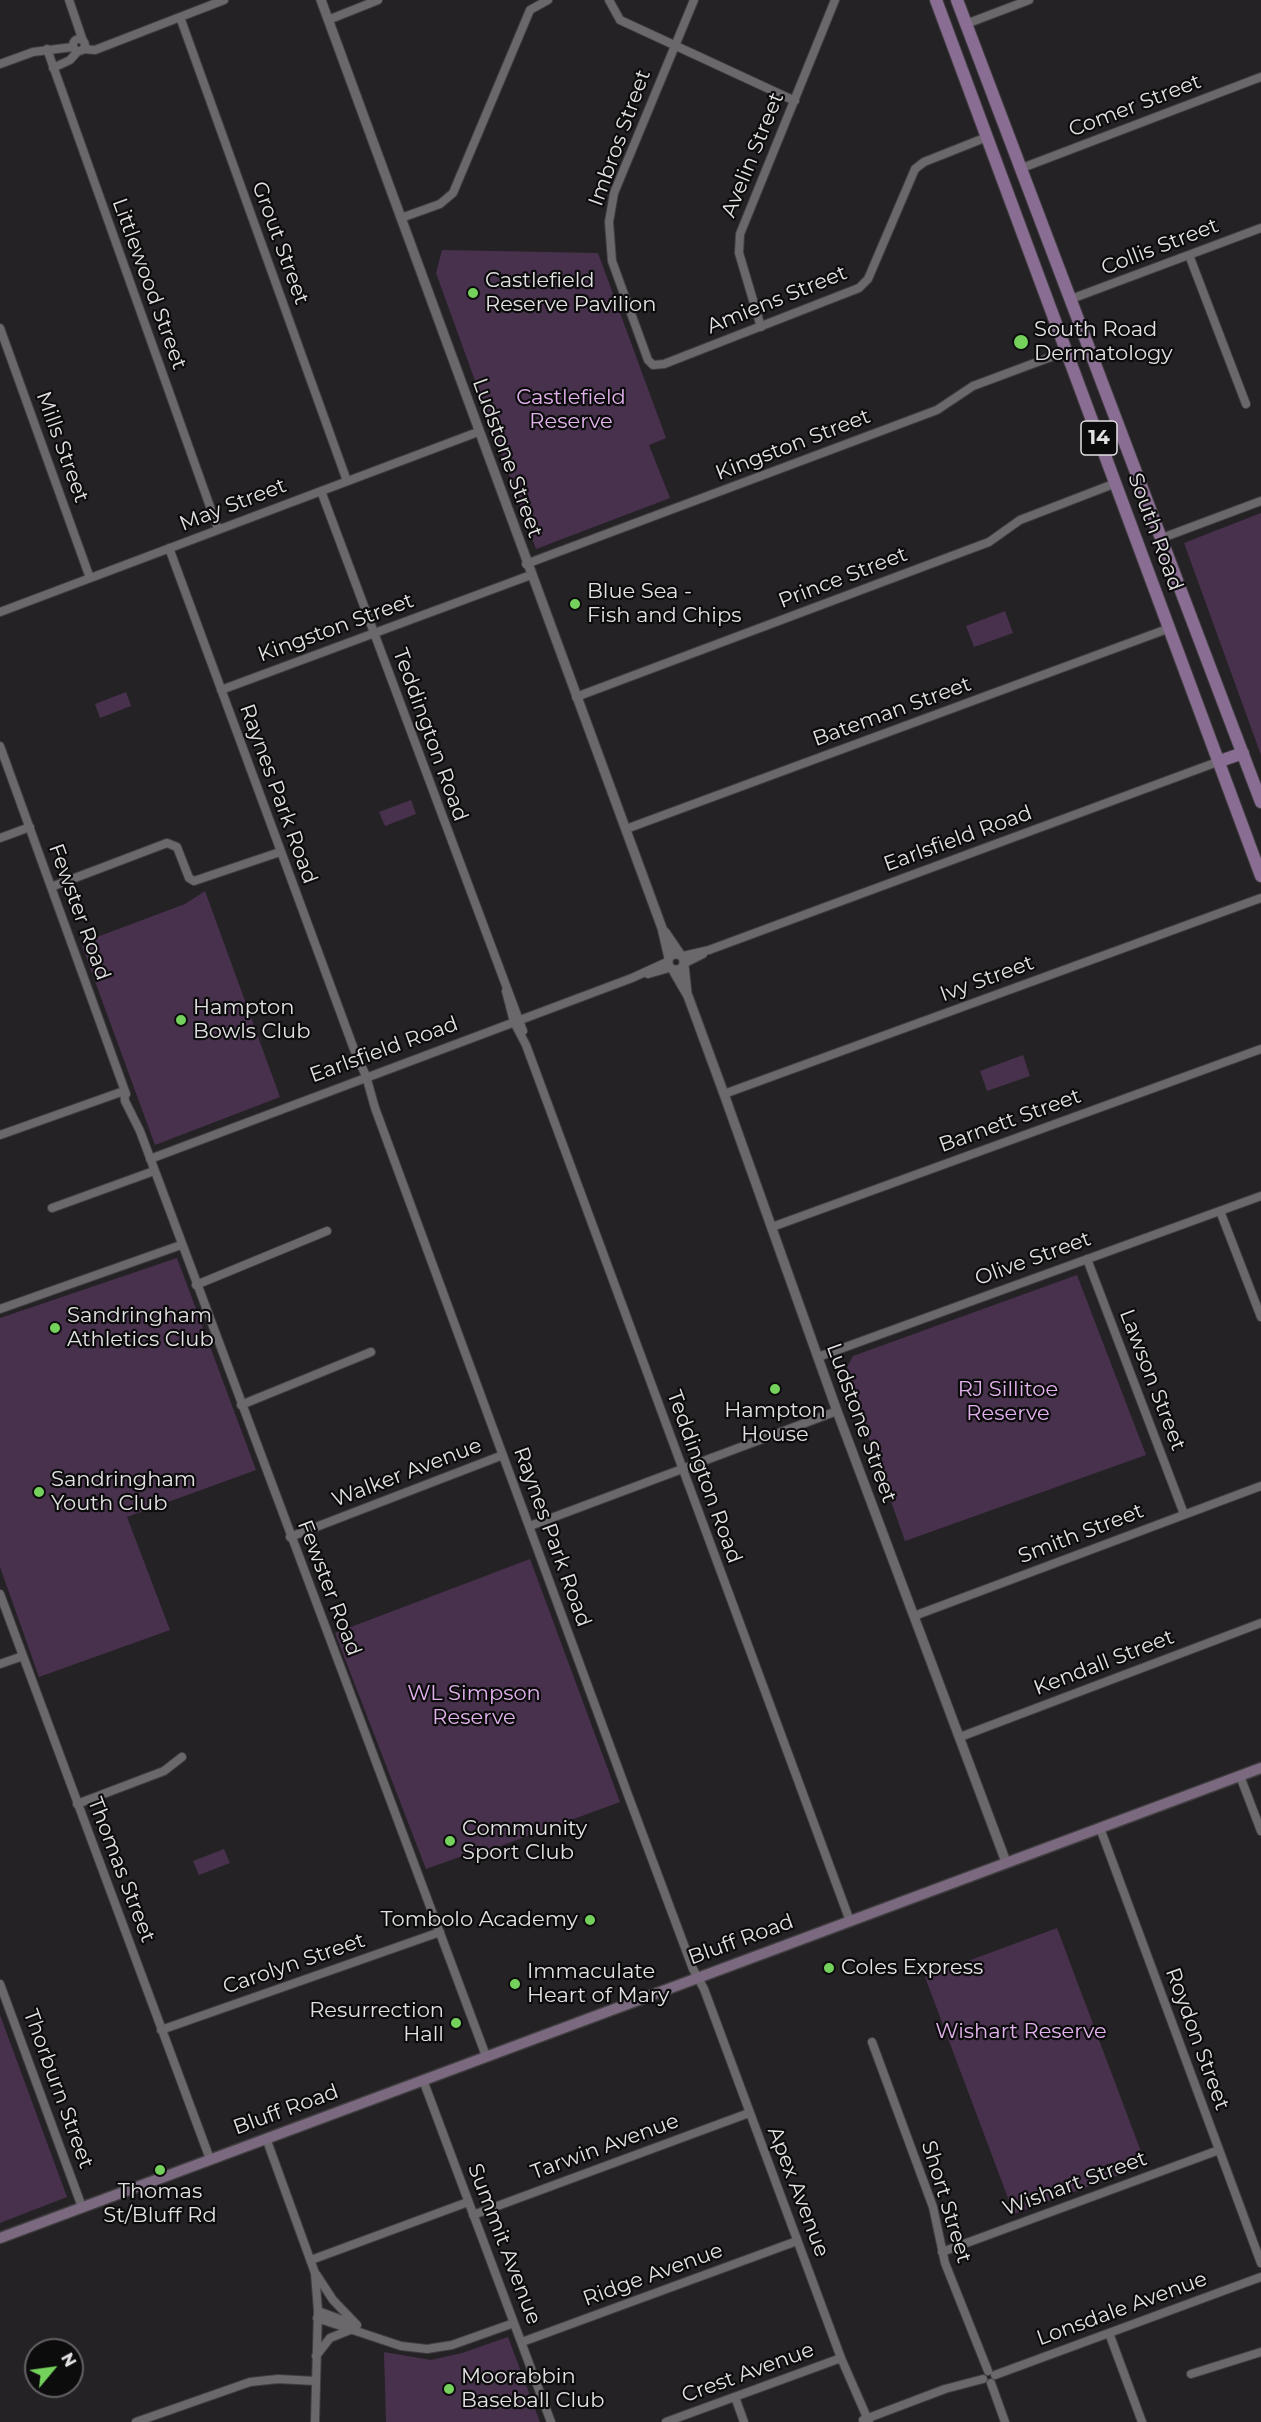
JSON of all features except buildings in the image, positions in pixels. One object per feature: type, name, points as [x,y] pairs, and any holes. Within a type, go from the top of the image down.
[{"type":"main road","name":"South Road","points":[[936,0],[1261,876]]},
{"type":"main road","name":"South Road","points":[[957,0],[1261,802]]},
{"type":"main road","points":[[1067,351],[1088,343]]},
{"type":"main road","points":[[1220,761],[1243,753]]},
{"type":"main road","name":"Bluff Road","points":[[0,2238],[1261,1768]]},
{"type":"street","points":[[53,68],[70,60],[79,45],[75,17],[69,0]]},
{"type":"street","points":[[0,64],[48,49],[79,45],[105,45],[224,0]]},
{"type":"street","name":"Ludstone Street","points":[[321,0],[526,564],[662,928],[669,965],[688,996],[837,1412],[1006,1862]]},
{"type":"street","points":[[328,20],[378,0]]},
{"type":"street","points":[[401,218],[440,204],[453,193],[530,10],[548,0]]},
{"type":"street","points":[[609,0],[620,20],[795,101]]},
{"type":"street","name":"Imbros Street","points":[[648,360],[612,261],[609,222],[614,193],[694,0]]},
{"type":"street","name":"Avelin Street","points":[[761,327],[740,253],[740,234],[835,0]]},
{"type":"street","points":[[966,24],[1029,0]]},
{"type":"street","name":"Grout Street","points":[[180,17],[347,481]]},
{"type":"street","name":"Littlewood Street","points":[[48,49],[218,530]]},
{"type":"street","name":"Comer Street","points":[[1022,168],[1261,77]]},
{"type":"street","name":"Amiens Street","points":[[648,360],[653,365],[664,364],[859,288],[868,279],[915,169],[924,162],[987,137]]},
{"type":"street","name":"Collis Street","points":[[1071,299],[1261,228]]},
{"type":"street","points":[[1189,255],[1246,404]]},
{"type":"street","name":"Mills Street","points":[[0,328],[90,578]]},
{"type":"street","name":"Kingston Street","points":[[526,564],[937,410],[973,386],[1067,351]]},
{"type":"street","name":"May Street","points":[[0,612],[478,432]]},
{"type":"street","name":"Prince Street","points":[[576,697],[989,542],[1020,520],[1116,483]]},
{"type":"street","name":"Teddington Road","points":[[321,491],[850,1921]]},
{"type":"street","points":[[1162,538],[1261,501]]},
{"type":"street","name":"Raynes Park Road","points":[[169,548],[697,1977]]},
{"type":"street","name":"Kingston Street","points":[[221,690],[531,575]]},
{"type":"street","name":"Bateman Street","points":[[626,830],[1170,628]]},
{"type":"street","name":"Fewster Road","points":[[0,746],[124,1091],[127,1106],[140,1131],[486,2056]]},
{"type":"street","name":"Earlsfield Road","points":[[683,960],[1220,761]]},
{"type":"street","points":[[0,838],[30,827]]},
{"type":"street","points":[[51,887],[167,843],[177,847],[189,878],[194,881],[280,852]]},
{"type":"street","name":"Ivy Street","points":[[724,1094],[1261,898]]},
{"type":"street","name":"Ludstone Street","points":[[662,928],[683,960],[688,996]]},
{"type":"street","points":[[669,965],[683,960]]},
{"type":"street","points":[[669,965],[683,960]]},
{"type":"street","name":"Earlsfield Road","points":[[150,1159],[364,1077],[669,965]]},
{"type":"street","name":"Barnett Street","points":[[772,1227],[1261,1049]]},
{"type":"street","points":[[0,1135],[124,1091]]},
{"type":"street","points":[[52,1208],[154,1171]]},
{"type":"street","name":"Olive Street","points":[[818,1357],[1261,1196]]},
{"type":"street","points":[[1220,1211],[1261,1317]]},
{"type":"street","points":[[196,1285],[327,1231]]},
{"type":"street","points":[[0,1309],[181,1245]]},
{"type":"street","name":"Lawson Street","points":[[1087,1259],[1184,1514]]},
{"type":"street","points":[[241,1405],[371,1352]]},
{"type":"street","points":[[530,1526],[837,1412]]},
{"type":"street","name":"Walker Avenue","points":[[290,1537],[503,1455]]},
{"type":"street","name":"Smith Street","points":[[914,1616],[1261,1485]]},
{"type":"street","name":"Thomas Street","points":[[0,1594],[210,2159]]},
{"type":"street","name":"Kendall Street","points":[[960,1737],[1261,1623]]},
{"type":"street","points":[[0,1664],[22,1656]]},
{"type":"street","points":[[77,1804],[164,1771],[183,1757]]},
{"type":"street","points":[[1240,1776],[1261,1831]]},
{"type":"street","name":"Roydon Street","points":[[1100,1828],[1261,2263]]},
{"type":"street","name":"Carolyn Street","points":[[161,2030],[440,1932]]},
{"type":"street","name":"Apex Avenue","points":[[697,1977],[699,1991],[710,2010],[866,2421]]},
{"type":"street","name":"Thorburn Street","points":[[0,1984],[82,2207]]},
{"type":"street","name":"Short Street","points":[[872,2042],[933,2207],[942,2252],[991,2373]]},
{"type":"street","name":"Summit Avenue","points":[[423,2080],[551,2422]]},
{"type":"street","name":"Tarwin Avenue","points":[[473,2215],[748,2113]]},
{"type":"street","points":[[266,2138],[315,2273],[317,2314],[315,2422]]},
{"type":"street","name":"Wishart Street","points":[[942,2252],[1219,2150]]},
{"type":"street","points":[[311,2260],[468,2202]]},
{"type":"street","name":"Ridge Avenue","points":[[522,2342],[797,2241]]},
{"type":"street","points":[[315,2273],[356,2328]]},
{"type":"street","name":"Lonsdale Avenue","points":[[991,2373],[1110,2333],[1261,2277]]},
{"type":"street","points":[[317,2314],[378,2338],[413,2348],[441,2348],[514,2323]]},
{"type":"street","points":[[316,2356],[330,2338],[356,2328]]},
{"type":"street","points":[[1110,2333],[1142,2422]]},
{"type":"street","points":[[1191,2374],[1261,2352]]},
{"type":"street","name":"Crest Avenue","points":[[666,2422],[842,2358]]},
{"type":"street","points":[[866,2421],[945,2389],[995,2379],[991,2373]]},
{"type":"street","points":[[136,2422],[250,2382],[315,2381]]},
{"type":"street","points":[[987,2381],[1005,2422]]},
{"type":"street","points":[[735,2397],[744,2422]]},
{"type":"green space","name":"Castlefield Reserve","points":[[442,250],[598,253],[666,438],[649,445],[670,498],[536,549],[436,273]]},
{"type":"green space","points":[[1261,513],[1261,755],[1184,543]]},
{"type":"green space","points":[[1005,611],[1013,633],[974,647],[966,626]]},
{"type":"green space","points":[[126,692],[131,706],[100,718],[95,704]]},
{"type":"green space","points":[[411,800],[416,814],[385,826],[379,812]]},
{"type":"green space","name":"Hampton Bowls Club","points":[[205,891],[280,1097],[155,1145],[81,943],[185,904]]},
{"type":"green space","points":[[1023,1055],[1030,1076],[987,1091],[980,1071]]},
{"type":"green space","points":[[177,1258],[256,1470],[127,1517],[170,1630],[39,1677],[0,1567],[0,1318]]},
{"type":"green space","name":"RJ Sillitoe Reserve","points":[[1077,1275],[1146,1455],[905,1541],[845,1371],[853,1356]]},
{"type":"green space","name":"WL Simpson Reserve","points":[[530,1559],[620,1802],[484,1852],[482,1849],[426,1869],[335,1633]]},
{"type":"green space","points":[[224,1849],[230,1863],[199,1875],[193,1861]]},
{"type":"green space","name":"Wishart Reserve","points":[[1057,1928],[1146,2165],[1014,2214],[925,1977]]},
{"type":"green space","points":[[0,2015],[67,2197],[0,2223]]},
{"type":"green space","points":[[508,2337],[540,2422],[386,2422],[384,2352],[431,2360],[462,2353]]},
{"type":"place","name":"Castlefield Reserve Pavilion","points":[[473,293]]},
{"type":"place","name":"South Road Dermatology","points":[[1021,342]]},
{"type":"place","name":"Blue Sea - Fish and Chips","points":[[575,604]]},
{"type":"place","name":"Hampton Bowls Club","points":[[181,1020]]},
{"type":"place","name":"Sandringham Athletics Club","points":[[55,1328]]},
{"type":"place","name":"Hampton House","points":[[775,1389]]},
{"type":"place","name":"Sandringham Youth Club","points":[[39,1492]]},
{"type":"place","name":"Community Sport Club","points":[[450,1841]]},
{"type":"place","name":"Tombolo Academy","points":[[590,1920]]},
{"type":"place","name":"Coles Express","points":[[829,1968]]},
{"type":"place","name":"Immaculate Heart of Mary","points":[[515,1984]]},
{"type":"place","name":"Resurrection Hall","points":[[456,2023]]},
{"type":"place","name":"Thomas St/Bluff Rd","points":[[160,2170]]},
{"type":"place","name":"Moorabbin Baseball Club","points":[[449,2389]]}]
